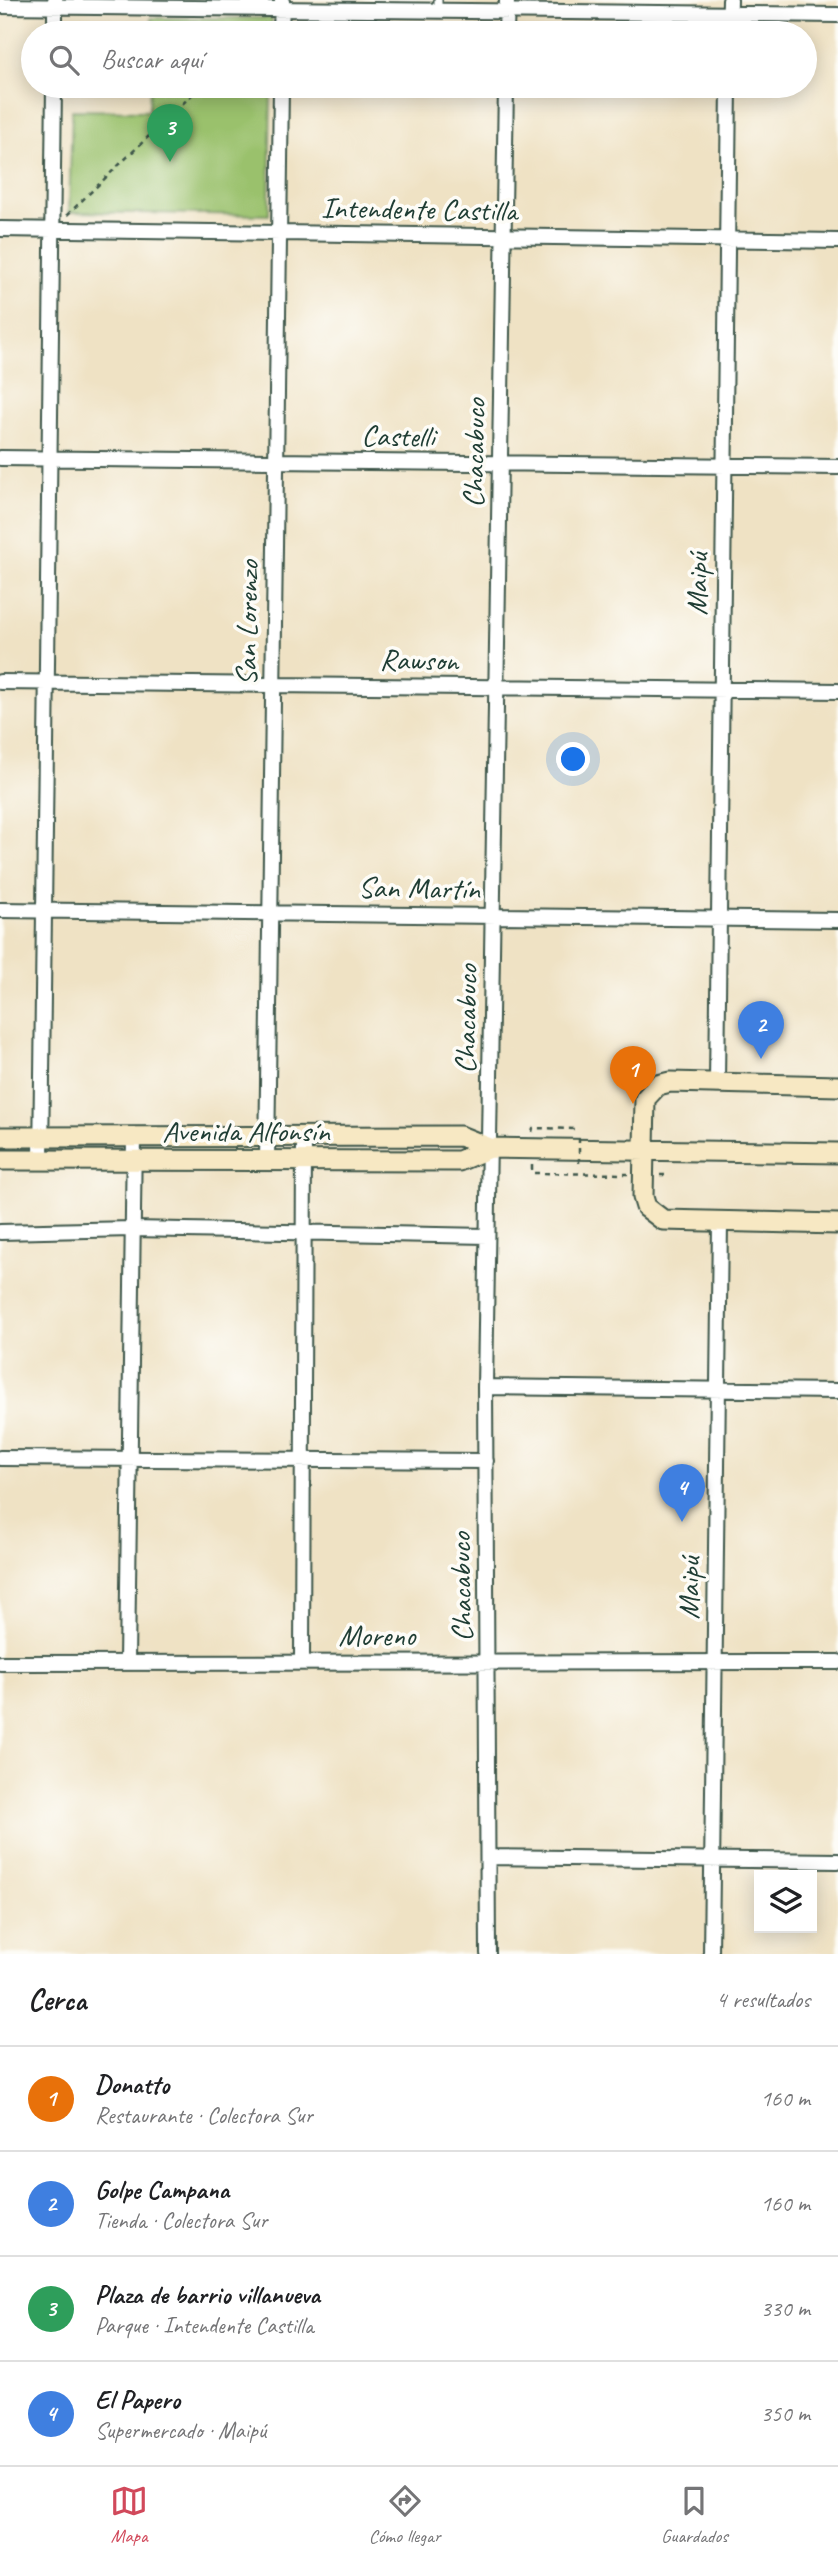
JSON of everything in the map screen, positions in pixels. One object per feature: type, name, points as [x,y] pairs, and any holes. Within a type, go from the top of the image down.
[{"type":"main road","points":[[838,1086],[670,1082],[650,1091],[645,1099],[643,1151],[643,1197],[654,1215],[663,1220],[838,1224]]},
{"type":"main road","name":"Avenida Alfonsín","points":[[0,1138],[460,1136],[489,1148],[833,1153]]},
{"type":"main road","name":"Avenida Alfonsín","points":[[0,1160],[459,1161],[489,1148]]},
{"type":"street","points":[[55,3],[55,21]]},
{"type":"street","points":[[0,6],[55,3],[730,7],[838,15]]},
{"type":"street","points":[[41,1159],[54,98]]},
{"type":"street","name":"San Lorenzo","points":[[267,1161],[281,98]]},
{"type":"street","name":"Chacabuco","points":[[488,1954],[485,1387],[506,98]]},
{"type":"street","name":"Maipú","points":[[717,1082],[729,98]]},
{"type":"street","name":"Intendente Castilla","points":[[0,229],[838,241]]},
{"type":"street","name":"Castelli","points":[[0,458],[838,467]]},
{"type":"street","name":"Rawson","points":[[0,682],[838,691]]},
{"type":"street","name":"San Martín","points":[[0,910],[838,920]]},
{"type":"street","points":[[127,1662],[134,1136]]},
{"type":"street","points":[[302,1661],[304,1137]]},
{"type":"street","name":"Maipú","points":[[711,1954],[720,1223]]},
{"type":"street","points":[[0,1232],[132,1229],[304,1235],[487,1236]]},
{"type":"street","points":[[485,1387],[838,1391]]},
{"type":"street","points":[[0,1458],[486,1461]]},
{"type":"street","name":"Moreno","points":[[0,1663],[838,1662]]},
{"type":"street","points":[[489,1857],[838,1861]]},
{"type":"path","points":[[52,230],[189,98]]},
{"type":"path","points":[[579,1136],[579,1164]]},
{"type":"path","points":[[543,1165],[531,1165],[531,1172],[670,1175]]},
{"type":"green space","points":[[151,18],[272,18],[272,21],[151,21]]},
{"type":"green space","points":[[150,98],[271,98],[269,215],[69,212],[72,110],[149,111]]},
{"type":"place","name":"Plaza de barrio villanueva","points":[[170,162]]},
{"type":"place","name":"Golpe Campana","points":[[761,1059]]},
{"type":"place","name":"Donatto","points":[[633,1104]]},
{"type":"place","name":"El Papero","points":[[682,1522]]}]
